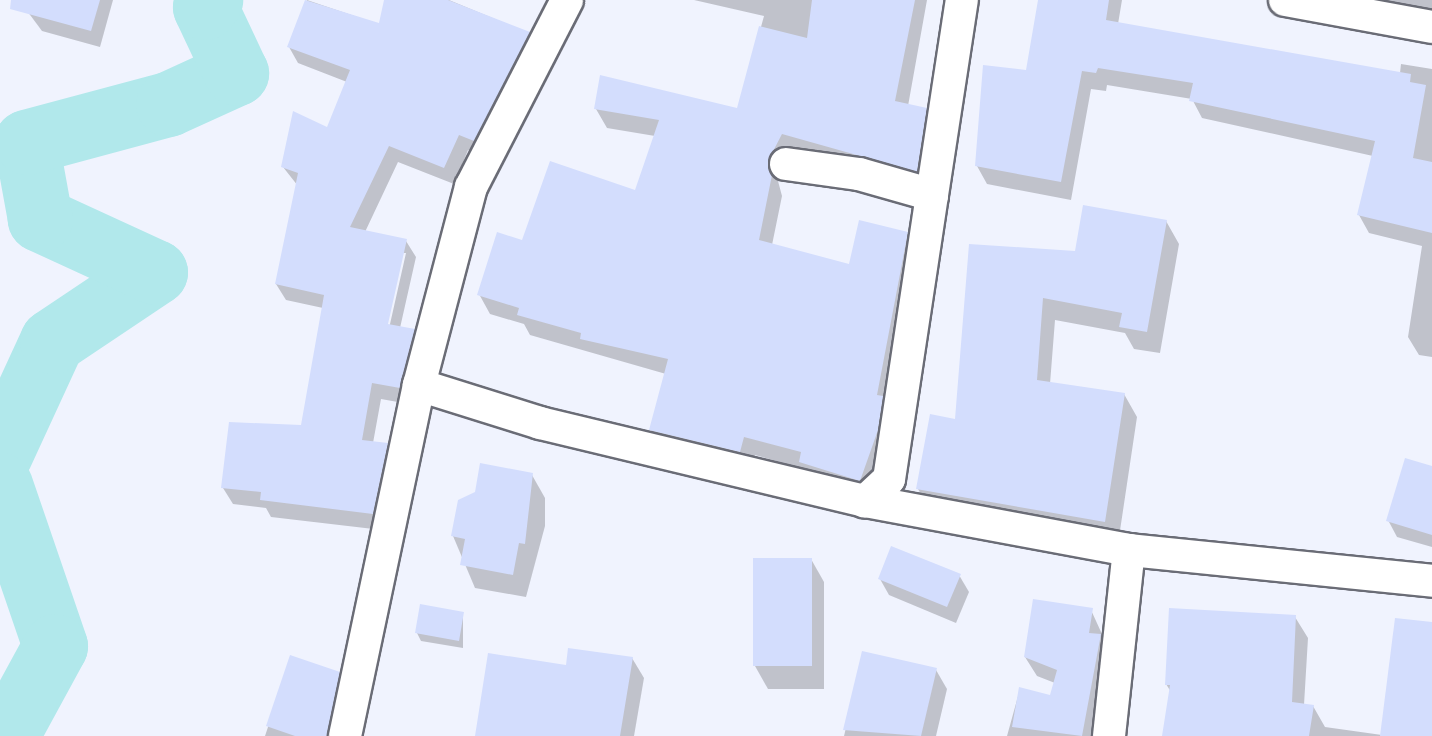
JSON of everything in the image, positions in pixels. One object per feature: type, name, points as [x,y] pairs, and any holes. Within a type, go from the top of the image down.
[{"type":"street","points":[[345,736],[419,385],[471,187],[567,0]]},
{"type":"street","points":[[866,501],[889,479],[962,0]]},
{"type":"street","points":[[1285,0],[1432,27]]},
{"type":"street","points":[[786,164],[859,174],[932,195]]},
{"type":"street","points":[[419,385],[540,423],[866,501],[1129,550],[1432,581]]},
{"type":"street","points":[[1109,736],[1129,550]]},
{"type":"building","points":[[11,0],[100,0],[91,31],[10,9]]},
{"type":"building","points":[[305,0],[379,23],[384,0],[448,0],[530,32],[474,141],[459,135],[444,168],[389,146],[350,227],[407,239],[388,324],[415,329],[400,388],[372,383],[362,440],[388,443],[373,514],[260,500],[261,492],[221,488],[229,422],[301,425],[324,295],[275,284],[298,173],[281,167],[293,111],[327,127],[350,70],[287,47]]},
{"type":"building","points":[[812,0],[915,0],[895,101],[927,108],[917,172],[782,134],[768,161],[772,175],[759,240],[849,264],[859,220],[908,232],[877,395],[883,396],[878,430],[860,481],[799,462],[801,452],[744,437],[740,452],[649,430],[668,359],[580,339],[581,333],[517,315],[519,308],[477,295],[497,232],[522,240],[550,161],[635,190],[659,120],[594,109],[600,75],[737,108],[759,26],[807,38]]},
{"type":"building","points":[[1038,0],[1109,0],[1106,20],[1411,74],[1410,82],[1426,85],[1413,158],[1432,162],[1432,233],[1357,215],[1375,141],[1189,101],[1193,83],[1098,68],[1096,73],[1082,71],[1061,182],[975,166],[983,65],[1026,70]]},
{"type":"building","points":[[1083,205],[1167,220],[1147,332],[1119,327],[1122,313],[1043,298],[1037,380],[1125,393],[1105,522],[916,489],[930,414],[955,419],[969,244],[1075,251]]},
{"type":"building","points":[[1405,458],[1432,466],[1432,535],[1386,521]]},
{"type":"building","points":[[480,463],[533,473],[525,544],[519,543],[513,575],[460,565],[465,539],[451,536],[458,500],[475,492]]},
{"type":"building","points":[[891,546],[961,574],[947,607],[878,579]]},
{"type":"building","points":[[753,558],[812,558],[812,666],[753,666]]},
{"type":"building","points":[[1033,599],[1093,608],[1089,633],[1101,634],[1082,736],[1012,727],[1019,687],[1050,695],[1057,670],[1024,657]]},
{"type":"building","points":[[420,604],[464,612],[459,641],[415,633]]},
{"type":"building","points":[[1169,608],[1296,615],[1292,702],[1314,705],[1309,736],[1162,736],[1170,685],[1165,685]]},
{"type":"building","points":[[1395,618],[1432,622],[1432,736],[1380,736]]},
{"type":"building","points":[[568,648],[633,657],[620,736],[475,736],[488,653],[566,665]]},
{"type":"building","points":[[862,651],[937,668],[921,736],[843,730]]},
{"type":"building","points":[[290,655],[340,672],[327,736],[295,736],[266,726]]},
{"type":"waterway","points":[[0,454],[52,341],[155,272],[40,219],[26,142],[168,104],[236,73],[205,7],[210,0]]},
{"type":"waterway","points":[[0,485],[55,646],[6,736]]}]
